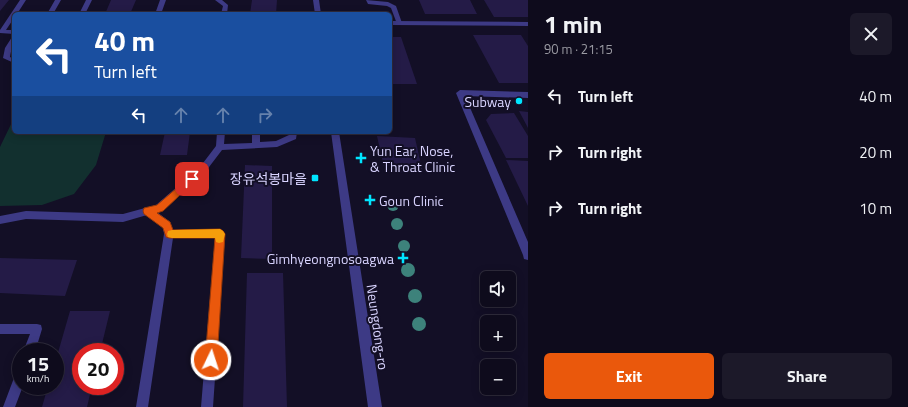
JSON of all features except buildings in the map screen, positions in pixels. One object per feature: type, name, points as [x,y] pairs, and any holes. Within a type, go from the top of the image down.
[{"type":"street","points":[[316,0],[318,12]]},
{"type":"street","points":[[392,23],[528,24]]},
{"type":"street","points":[[528,95],[460,93],[528,256]]},
{"type":"street","name":"Neungdong-ro","points":[[335,134],[375,407]]},
{"type":"lane","points":[[15,12],[23,0]]},
{"type":"lane","points":[[51,12],[58,0]]},
{"type":"lane","points":[[83,12],[89,0]]},
{"type":"lane","points":[[159,12],[163,0]]},
{"type":"lane","points":[[218,0],[226,6],[224,12]]},
{"type":"lane","points":[[369,0],[370,3],[388,4],[394,7],[398,23]]},
{"type":"lane","points":[[12,17],[2,32],[12,32]]},
{"type":"lane","points":[[12,41],[8,48],[6,58],[12,61]]},
{"type":"lane","points":[[0,220],[26,215],[123,218],[159,208],[203,169],[220,148],[221,134]]},
{"type":"lane","points":[[256,134],[256,146]]},
{"type":"lane","points":[[220,148],[277,144],[293,136],[293,134]]},
{"type":"lane","points":[[142,407],[169,234],[167,226],[148,211]]},
{"type":"lane","points":[[169,234],[220,234],[207,407]]},
{"type":"lane","points":[[0,328],[37,329],[32,343]]},
{"type":"lane","points":[[9,407],[13,395]]},
{"type":"green space","points":[[12,122],[12,134],[105,134],[96,165],[74,194],[42,205],[0,206],[0,147]]},
{"type":"slow traffic","points":[[172,234],[220,234],[219,239]]},
{"type":"place","name":"Subway","points":[[519,101]]},
{"type":"place","name":"Yun Ear, Nose, & Throat Clinic","points":[[361,158]]},
{"type":"place","name":"장유석봉마을","points":[[315,178]]},
{"type":"place","name":"Goun Clinic","points":[[370,200]]},
{"type":"place","name":"Gimhyeongnosoagwa","points":[[403,258]]},
{"type":"route","points":[[192,179],[159,208],[148,211],[167,226],[169,234],[220,234],[211,360]]}]
